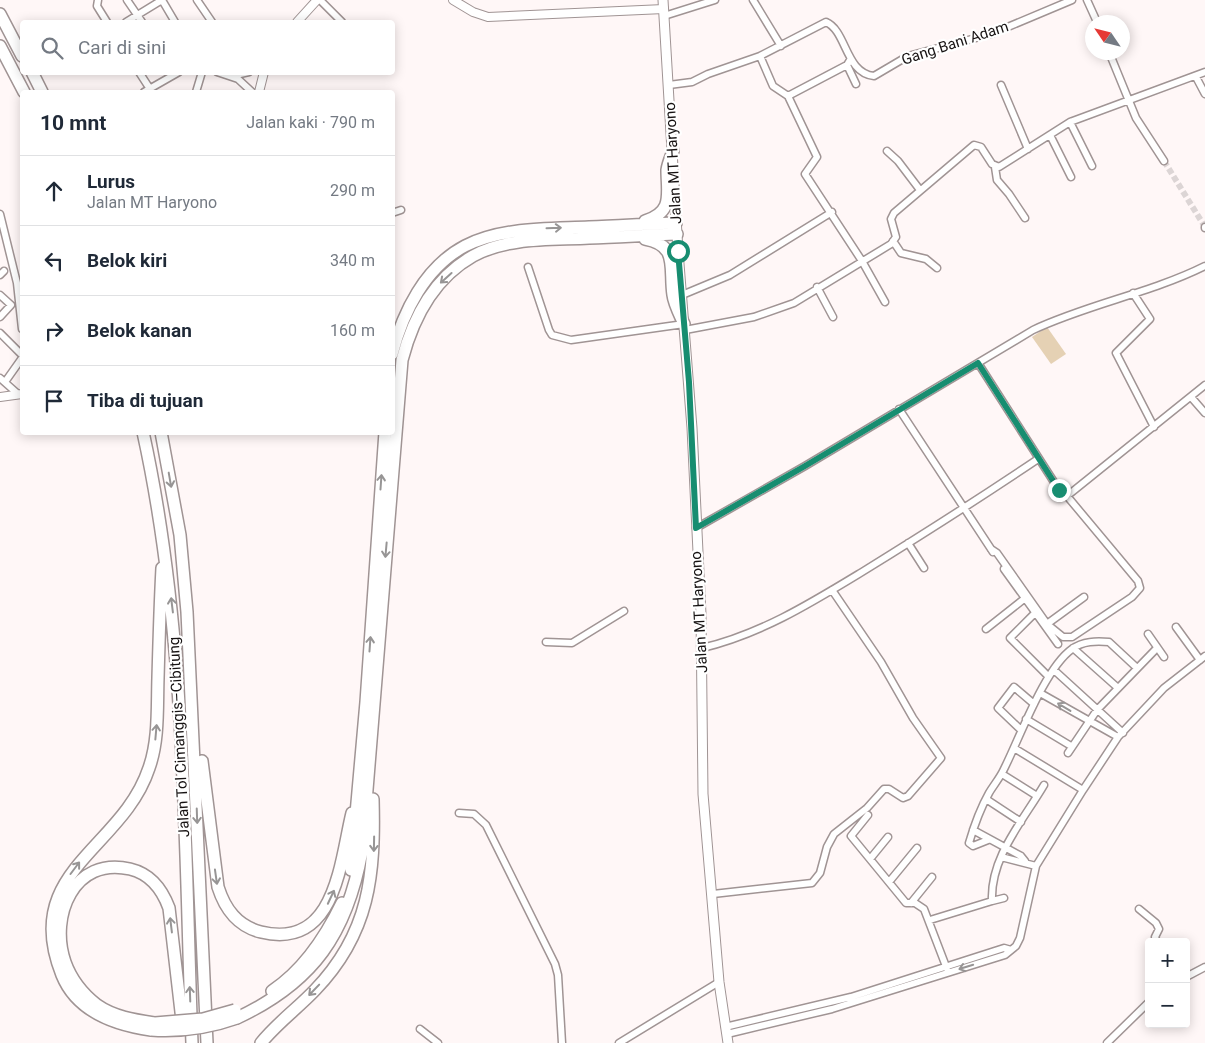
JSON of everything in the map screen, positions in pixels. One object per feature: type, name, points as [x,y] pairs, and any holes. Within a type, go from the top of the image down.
[{"type":"highway","points":[[0,14],[20,52]]},
{"type":"highway","points":[[0,46],[23,90]]},
{"type":"highway","points":[[34,75],[41,90]]},
{"type":"highway","points":[[633,231],[656,218],[667,204],[667,167],[672,151]]},
{"type":"highway","points":[[395,344],[411,304],[427,279],[446,259],[481,239],[536,240],[677,228]]},
{"type":"highway","points":[[633,231],[661,243],[668,250],[671,260],[673,296],[684,327]]},
{"type":"highway","points":[[163,538],[156,729],[150,767],[144,782],[124,814],[73,870],[59,895],[54,910],[52,926],[52,944],[65,981],[78,998],[92,1011],[108,1020],[128,1027],[153,1027],[236,1014],[272,999],[300,978],[323,953],[339,927],[350,903],[362,851],[402,360],[408,336],[420,310],[438,285],[472,256],[507,239]]},
{"type":"highway","name":"Jalan Tol Cimanggis–Cibitung","points":[[144,435],[163,538],[177,675],[192,1043]]},
{"type":"highway","name":"Jalan Tol Cimanggis–Cibitung","points":[[162,435],[180,535],[191,672],[207,1043]]},
{"type":"highway","points":[[236,1014],[275,989],[296,971],[317,947],[332,924],[350,879],[360,776],[385,435]]},
{"type":"highway","points":[[191,672],[218,887],[227,908],[243,925],[268,934],[284,934],[298,930],[312,922],[324,910],[333,896],[339,875],[360,776]]},
{"type":"highway","points":[[261,1043],[316,989],[333,969],[346,950],[364,910],[373,864],[371,743]]},
{"type":"highway","points":[[153,1027],[98,1005],[84,993],[72,978],[65,962],[60,929],[66,899],[83,878],[94,872],[120,867],[135,870],[156,884],[164,895],[168,908],[185,1043]]},
{"type":"main road","name":"Jalan MT Haryono","points":[[664,9],[702,648],[703,794],[720,982],[727,1035]]},
{"type":"street","points":[[98,0],[97,6],[106,20]]},
{"type":"street","points":[[128,0],[141,20]]},
{"type":"street","points":[[129,20],[162,0],[174,20]]},
{"type":"street","points":[[198,0],[211,20]]},
{"type":"street","points":[[299,20],[319,0],[340,20]]},
{"type":"street","points":[[458,1],[473,12],[488,17],[664,9],[715,0]]},
{"type":"street","points":[[753,0],[781,46]]},
{"type":"street","name":"Gang Bani Adam","points":[[669,85],[692,82],[708,74],[760,56],[826,22],[832,26],[848,63],[868,75],[874,76],[908,56],[991,34],[1072,0]]},
{"type":"street","points":[[1087,0],[1094,15]]},
{"type":"street","points":[[760,56],[773,86],[788,96],[817,157],[805,174],[832,212],[885,302]]},
{"type":"street","points":[[1112,60],[1136,118],[1164,161]]},
{"type":"street","points":[[788,96],[848,63],[856,84]]},
{"type":"street","points":[[995,167],[1028,149],[1070,122],[1127,100],[1196,77],[1205,72]]},
{"type":"street","points":[[140,75],[147,90]]},
{"type":"street","points":[[148,90],[171,75]]},
{"type":"street","points":[[197,90],[201,75]]},
{"type":"street","points":[[226,75],[238,79],[250,90]]},
{"type":"street","points":[[260,90],[263,75]]},
{"type":"street","points":[[1196,77],[1205,94]]},
{"type":"street","points":[[1001,85],[1028,149]]},
{"type":"street","points":[[1070,122],[1092,166]]},
{"type":"street","points":[[1050,135],[1071,177]]},
{"type":"street","points":[[528,267],[549,330],[558,338],[571,340],[754,317],[794,303],[817,287],[893,242],[896,234],[891,216],[974,145],[980,147],[995,167],[997,180],[1025,218]]},
{"type":"street","points":[[887,151],[898,161],[920,190]]},
{"type":"street","points":[[395,212],[400,210]]},
{"type":"street","points":[[682,295],[730,275],[832,212]]},
{"type":"street","points":[[0,214],[17,283],[20,311]]},
{"type":"street","points":[[893,242],[901,253],[926,259],[937,268]]},
{"type":"street","points":[[696,528],[805,466],[1010,342],[1058,318],[1092,309],[1205,266]]},
{"type":"street","points":[[817,287],[832,317]]},
{"type":"street","points":[[1133,293],[1150,319],[1116,353],[1154,426]]},
{"type":"street","points":[[0,295],[11,305],[0,317]]},
{"type":"street","points":[[0,333],[20,355]]},
{"type":"street","points":[[20,359],[3,380],[20,394]]},
{"type":"street","points":[[978,363],[1061,493],[1067,496],[1138,581],[1140,588],[1132,597],[1072,637],[1063,637],[1047,624],[998,553],[991,549]]},
{"type":"street","points":[[1067,496],[1205,385]]},
{"type":"street","points":[[0,397],[20,394]]},
{"type":"street","points":[[1191,398],[1205,413]]},
{"type":"street","points":[[899,409],[1034,614],[1058,644]]},
{"type":"street","points":[[702,648],[735,639],[764,628],[832,590],[1038,459]]},
{"type":"street","points":[[908,543],[924,568]]},
{"type":"street","points":[[713,894],[812,883],[820,873],[827,847],[834,834],[867,808],[884,789],[889,789],[903,798],[908,796],[941,758],[912,718],[871,646],[832,590]]},
{"type":"street","points":[[1047,624],[1084,597]]},
{"type":"street","points":[[986,629],[1024,599]]},
{"type":"street","points":[[546,642],[572,644],[624,611]]},
{"type":"street","points":[[1034,614],[1010,638],[1047,675]]},
{"type":"street","points":[[727,1035],[832,1009],[1004,948],[1011,950],[1020,938],[1036,866],[1083,790],[1120,735],[1164,688],[1203,658],[1176,627]]},
{"type":"street","points":[[1148,634],[1164,657]]},
{"type":"street","points":[[988,840],[972,846],[969,843],[986,799],[1002,774],[1020,730],[1054,670],[1073,648],[1089,642],[1109,642],[1136,668]]},
{"type":"street","points":[[1073,648],[1118,688]]},
{"type":"street","points":[[1026,719],[1069,749],[1097,710],[1157,648]]},
{"type":"street","points":[[1054,670],[1097,710],[1120,735]]},
{"type":"street","points":[[1020,730],[998,708],[1014,687],[1034,704]]},
{"type":"street","points":[[1040,693],[1088,722],[1120,735]]},
{"type":"street","points":[[1014,748],[1083,790]]},
{"type":"street","points":[[1002,774],[1037,796]]},
{"type":"street","points":[[992,902],[1000,857],[1004,848],[1044,785]]},
{"type":"street","points":[[986,799],[1021,822]]},
{"type":"street","points":[[460,813],[474,814],[486,825],[555,964],[558,975],[562,1043]]},
{"type":"street","points":[[868,815],[851,836],[906,903],[921,905],[930,920],[947,969]]},
{"type":"street","points":[[973,830],[988,840],[1022,856],[1025,861]]},
{"type":"street","points":[[870,859],[888,837]]},
{"type":"street","points":[[889,882],[917,848]]},
{"type":"street","points":[[1000,857],[1025,861],[1036,866]]},
{"type":"street","points":[[912,903],[932,877]]},
{"type":"street","points":[[930,920],[1004,898]]},
{"type":"street","points":[[1139,909],[1156,923],[1159,929],[1155,938]]},
{"type":"street","points":[[1190,975],[1205,967]]},
{"type":"street","points":[[619,1043],[720,982]]},
{"type":"street","points":[[1106,1043],[1145,1006]]},
{"type":"street","points":[[420,1028],[438,1043]]},
{"type":"shaded area","points":[[1047,327],[1066,354],[1051,364],[1032,337]]},
{"type":"tunnel","points":[[1164,161],[1205,227]]},
{"type":"route","points":[[678,251],[692,428],[696,528],[805,466],[978,363],[1059,490]]}]
